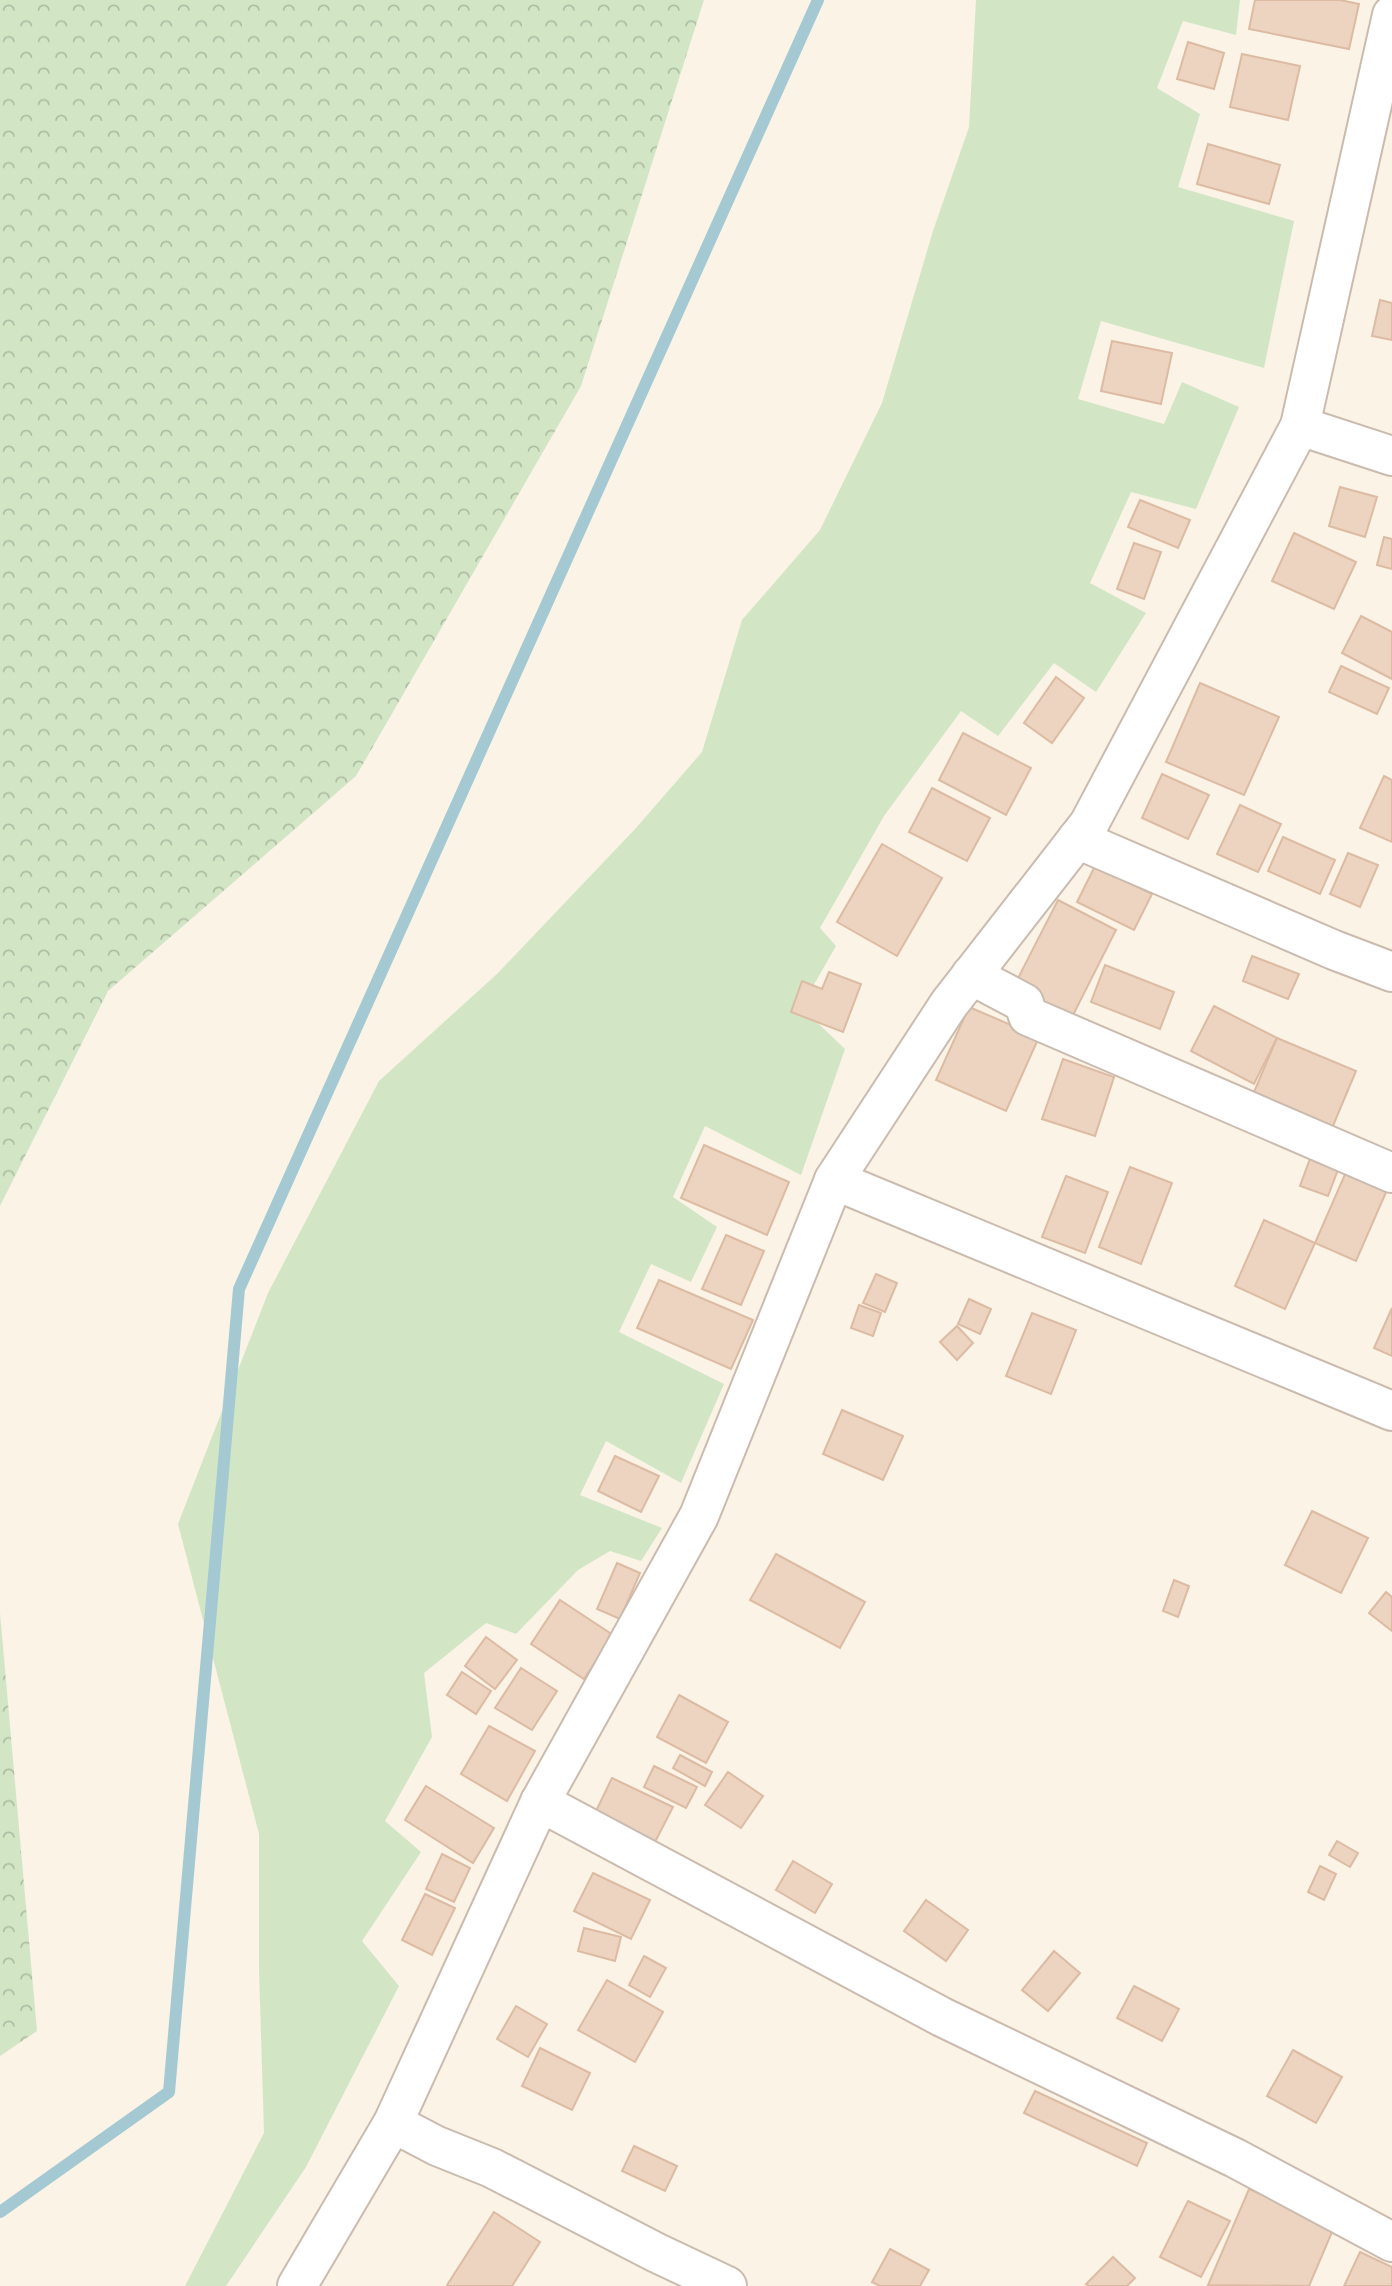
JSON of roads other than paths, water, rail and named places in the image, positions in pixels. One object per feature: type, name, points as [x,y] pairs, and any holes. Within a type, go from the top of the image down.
[{"type":"street","points":[[297,2286],[393,2123],[540,1802],[699,1516],[834,1180],[949,1004],[1089,824],[1300,426],[1392,15]]},
{"type":"street","points":[[1300,426],[1392,456]]},
{"type":"street","points":[[1077,839],[1334,950],[1392,972]]},
{"type":"street","points":[[971,975],[1024,1003],[1028,1016],[1392,1173]]},
{"type":"street","points":[[834,1180],[1392,1411]]},
{"type":"street","points":[[540,1802],[942,2018],[1235,2158],[1392,2242]]},
{"type":"street","points":[[393,2123],[437,2146],[492,2168],[727,2286]]},
{"type":"waterway","points":[[0,2212],[169,2092],[239,1289],[818,0]]}]
